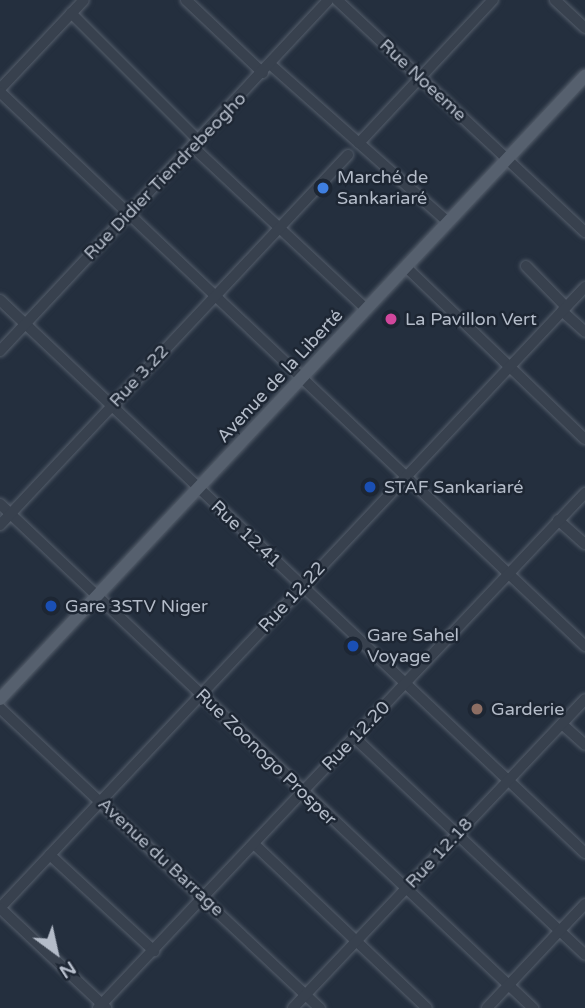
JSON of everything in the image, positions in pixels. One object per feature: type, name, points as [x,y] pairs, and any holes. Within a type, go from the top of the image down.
[{"type":"main road","name":"Avenue de la Liberté","points":[[0,699],[585,76]]},
{"type":"street","points":[[84,0],[0,91],[585,646]]},
{"type":"street","points":[[186,0],[359,143],[448,222]]},
{"type":"street","name":"Rue Didier Tiendrebeogho","points":[[0,351],[267,69],[328,0]]},
{"type":"street","name":"Rue Noeeme","points":[[337,0],[585,232]]},
{"type":"street","points":[[359,143],[493,0]]},
{"type":"street","points":[[555,0],[585,28]]},
{"type":"street","points":[[71,13],[279,228],[366,309]]},
{"type":"street","name":"Rue 3.22","points":[[0,525],[348,155]]},
{"type":"street","points":[[406,267],[585,439]]},
{"type":"street","points":[[526,267],[585,332]]},
{"type":"street","name":"Rue 12.22","points":[[0,908],[585,287]]},
{"type":"street","name":"Rue 12.41","points":[[0,300],[585,853]]},
{"type":"street","name":"Rue 12.20","points":[[102,1007],[585,492]]},
{"type":"street","name":"Rue Zoonogo Prosper","points":[[0,504],[96,599],[201,694],[405,890],[533,1008]]},
{"type":"street","points":[[558,520],[585,544]]},
{"type":"street","name":"Rue 12.18","points":[[293,1008],[585,699]]},
{"type":"street","name":"Avenue du Barrage","points":[[0,708],[320,1008]]},
{"type":"street","points":[[562,724],[585,745]]},
{"type":"street","points":[[355,738],[585,955]]},
{"type":"street","points":[[254,844],[427,1008]]},
{"type":"street","points":[[50,855],[154,951]]},
{"type":"street","points":[[487,1008],[585,904]]},
{"type":"street","points":[[0,908],[102,1007]]},
{"type":"place","name":"Marché de Sankariaré","points":[[323,188]]},
{"type":"place","name":"La Pavillon Vert","points":[[391,319]]},
{"type":"place","name":"STAF Sankariaré","points":[[370,487]]},
{"type":"place","name":"Gare 3STV Niger","points":[[51,606]]},
{"type":"place","name":"Gare Sahel Voyage","points":[[353,646]]},
{"type":"place","name":"Garderie","points":[[477,709]]}]
